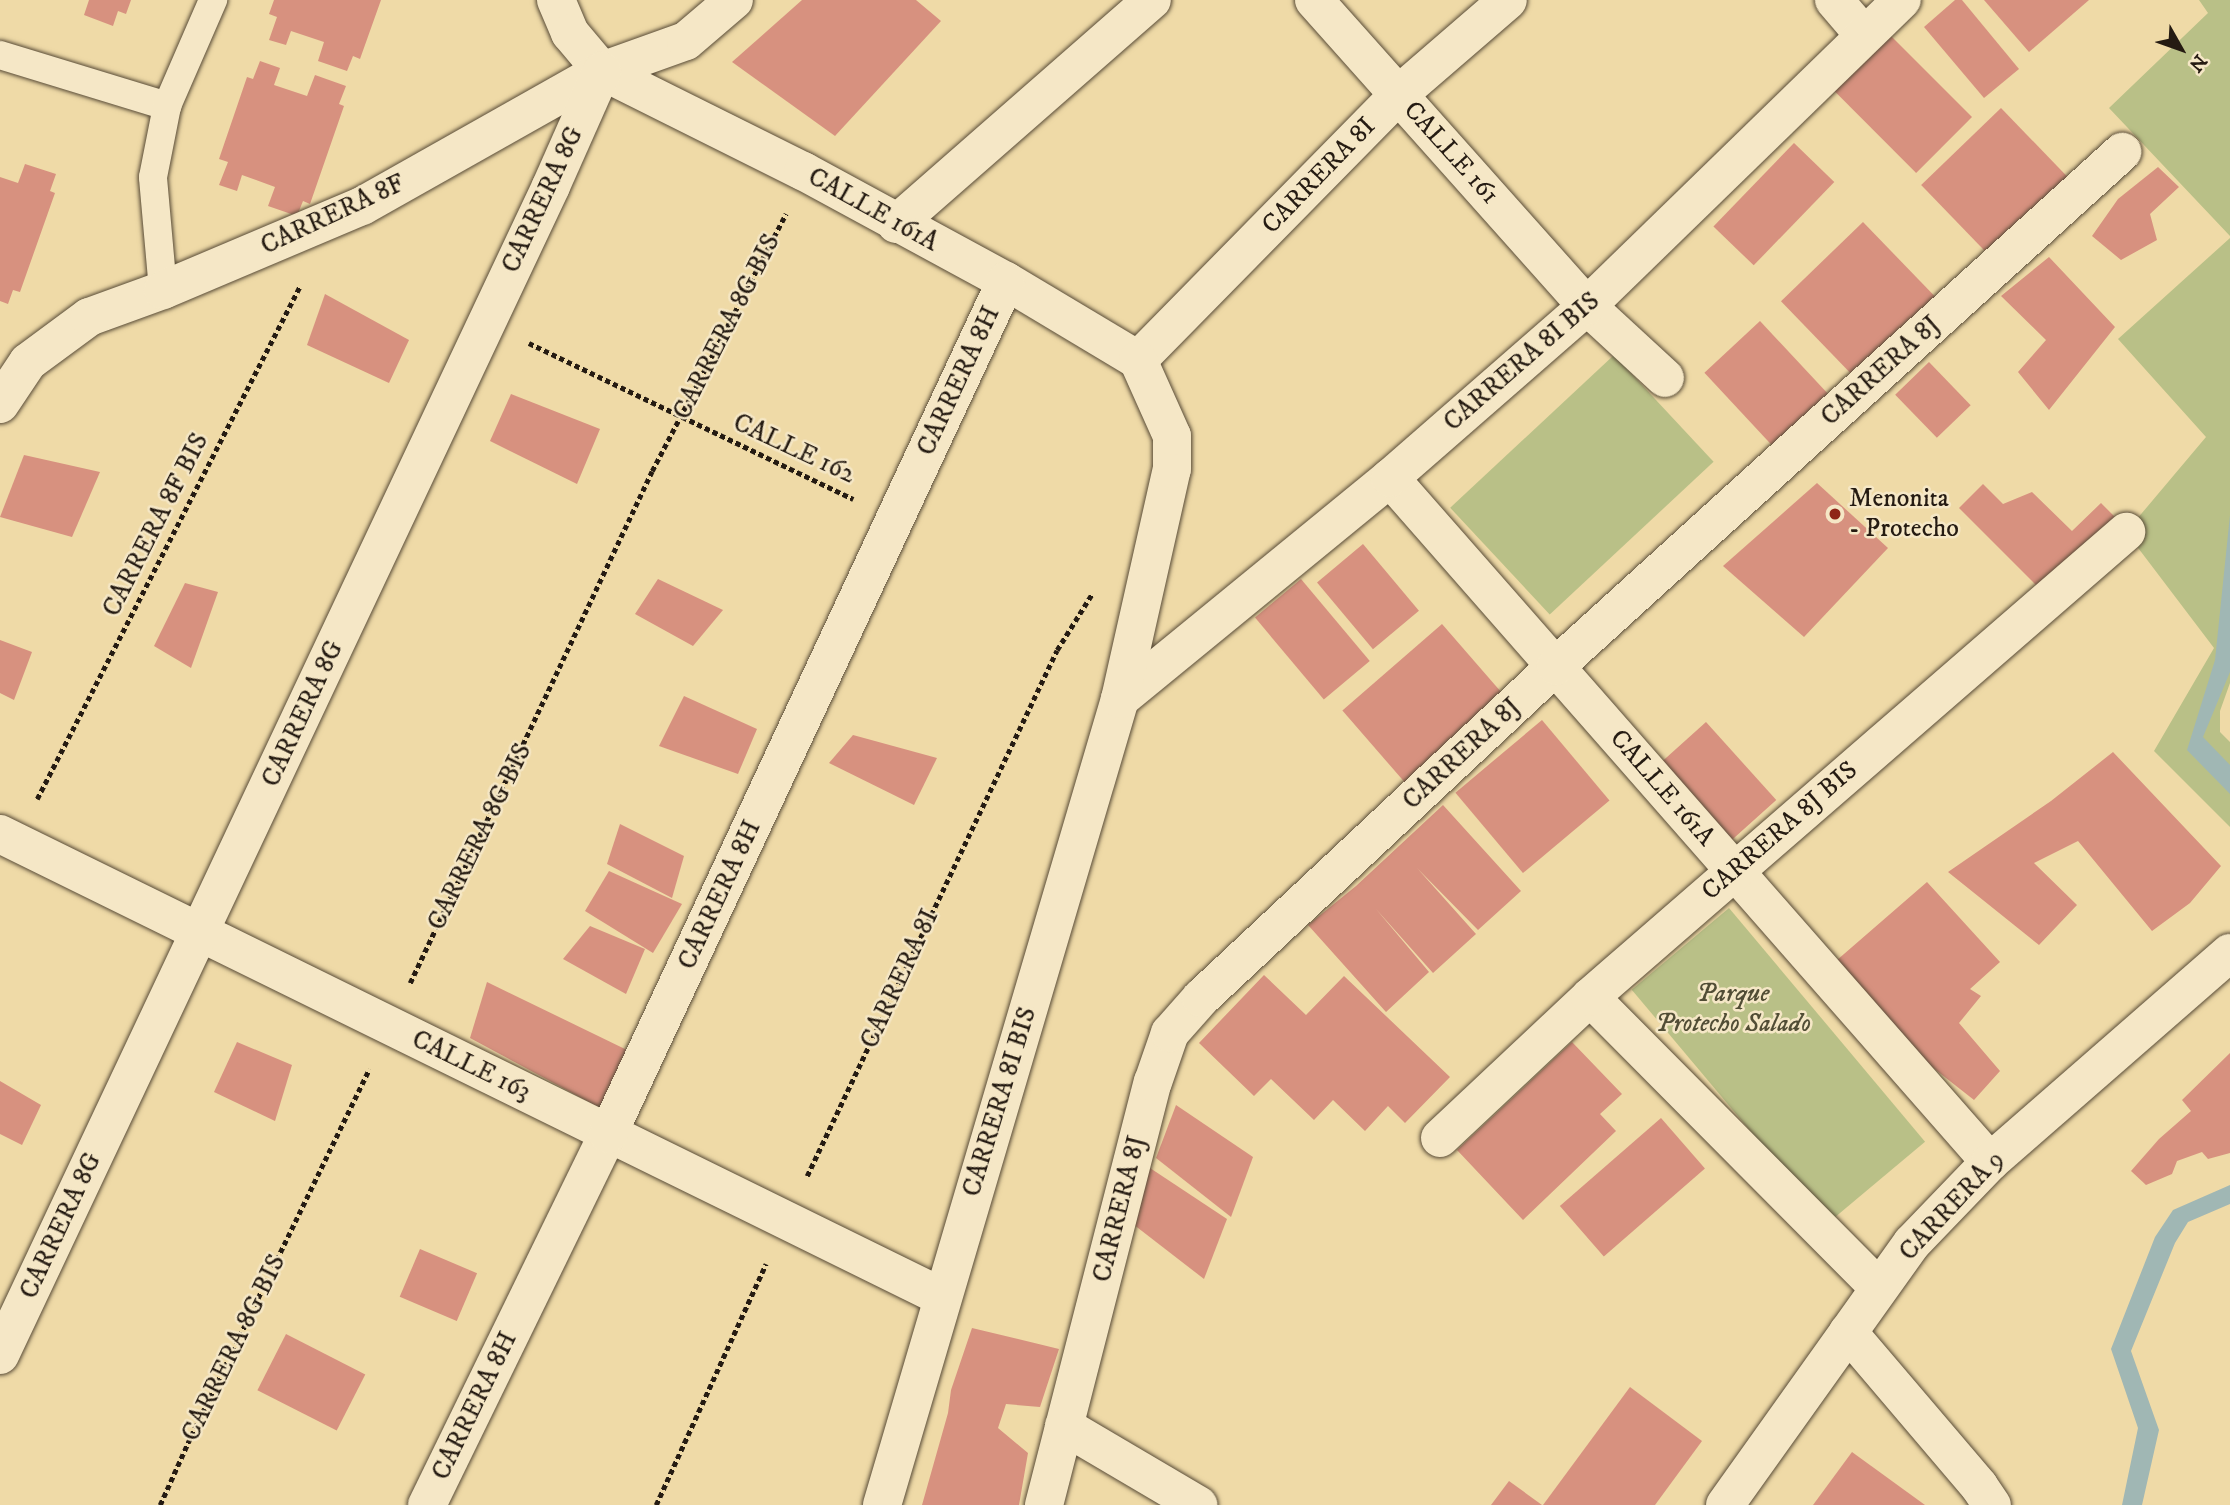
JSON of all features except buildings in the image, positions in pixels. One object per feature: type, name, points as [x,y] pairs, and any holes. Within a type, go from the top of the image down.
[{"type":"street","points":[[556,0],[570,33],[602,71],[686,41],[734,0]]},
{"type":"street","points":[[896,224],[1152,0]]},
{"type":"street","name":"CALLE 161","points":[[1314,0],[1587,306],[1665,378]]},
{"type":"street","name":"CARRERA 8I","points":[[1138,360],[1398,94],[1508,0]]},
{"type":"street","points":[[1834,0],[1864,35]]},
{"type":"street","name":"CARRERA 8I BIS","points":[[1119,699],[1390,478],[1587,306],[1902,0]]},
{"type":"street","name":"CALLE 161A","points":[[602,71],[803,171],[896,224],[1006,281],[1138,360]]},
{"type":"street","name":"CARRERA 8F","points":[[0,404],[28,362],[89,317],[163,290],[362,206],[602,71]]},
{"type":"street","name":"CARRERA 8G","points":[[0,1355],[201,933],[602,71]]},
{"type":"street","name":"CARRERA 8J","points":[[1044,1505],[1153,1082],[1170,1032],[1201,999],[1556,666],[2122,152]]},
{"type":"street","name":"CARRERA 8H","points":[[427,1505],[608,1134],[1006,281]]},
{"type":"street","name":"CARRERA 8I BIS","points":[[883,1505],[1119,699],[1172,469],[1172,436],[1138,360]]},
{"type":"street","name":"CALLE 161A","points":[[1390,478],[1990,1162]]},
{"type":"street","name":"CARRERA 8J BIS","points":[[1440,1138],[1590,998],[1734,870],[2126,532]]},
{"type":"street","name":"CALLE 163","points":[[7,838],[942,1297]]},
{"type":"street","name":"CARRERA 9","points":[[1725,1505],[1912,1243],[1990,1162],[2230,953]]},
{"type":"street","points":[[1590,998],[1879,1288]]},
{"type":"street","points":[[1848,1332],[1979,1486],[1992,1505]]},
{"type":"street","points":[[1065,1426],[1198,1505]]},
{"type":"lane","points":[[163,290],[153,177],[167,106],[213,0]]},
{"type":"lane","points":[[0,55],[167,106]]},
{"type":"path","name":"CARRERA 8G BIS","points":[[160,1505],[681,416],[795,196],[803,171]]},
{"type":"path","name":"CARRERA 8F BIS","points":[[7,838],[304,277]]},
{"type":"path","name":"CALLE 162","points":[[486,323],[895,519]]},
{"type":"path","name":"CARRERA 8I","points":[[656,1505],[785,1221],[1057,650],[1093,593]]},
{"type":"green space","points":[[2199,0],[2230,0],[2230,236],[2109,108],[2208,13]]},
{"type":"green space","points":[[2230,238],[2230,683],[2220,711],[2220,732],[2230,742],[2230,827],[2154,751],[2214,648],[2126,532],[2206,437],[2118,339]]},
{"type":"green space","points":[[1614,355],[1714,462],[1550,615],[1450,508]]},
{"type":"green space","name":"Parque Protecho Salado","points":[[1729,908],[1925,1142],[1828,1223],[1632,990]]},
{"type":"water","points":[[2230,515],[2230,672],[2203,737],[2230,765],[2230,794],[2187,750],[2215,660]]},
{"type":"water","points":[[2230,1185],[2230,1204],[2188,1222],[2175,1243],[2131,1351],[2159,1430],[2142,1505],[2122,1505],[2138,1428],[2111,1349],[2155,1237],[2173,1210]]},
{"type":"place","name":"Menonita - Protecho","points":[[1835,514]]}]
